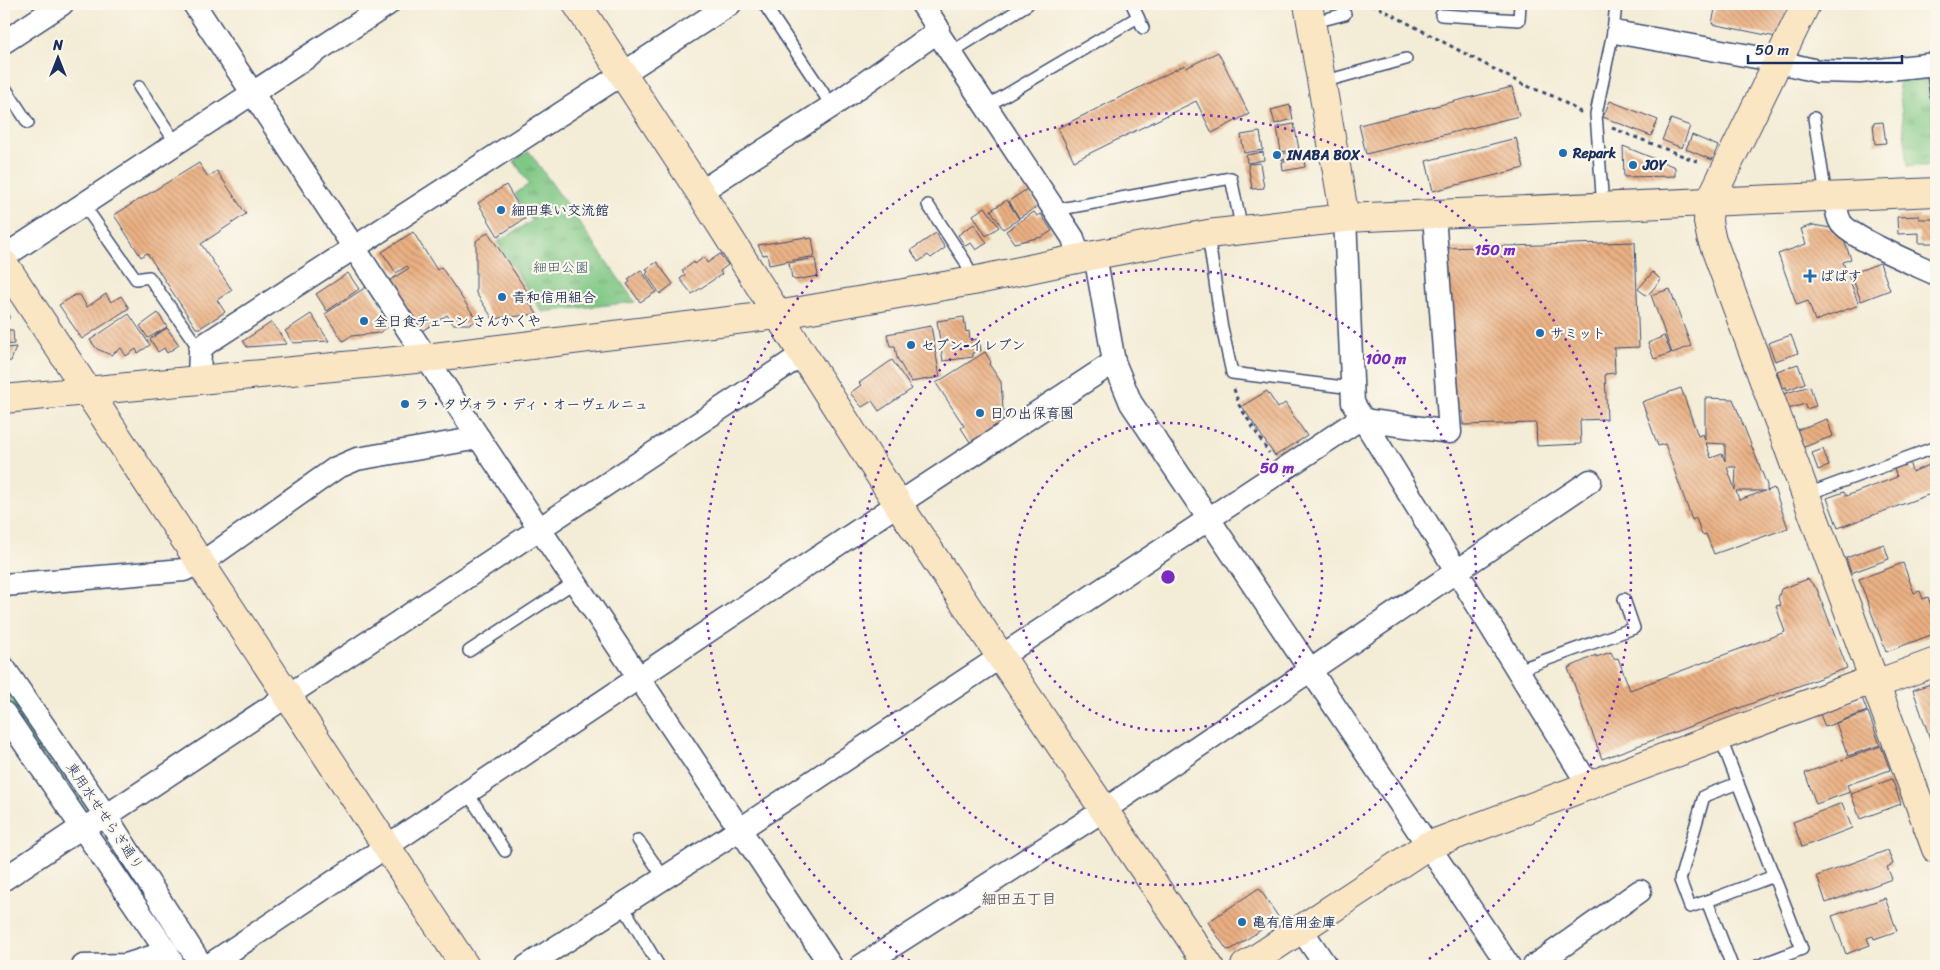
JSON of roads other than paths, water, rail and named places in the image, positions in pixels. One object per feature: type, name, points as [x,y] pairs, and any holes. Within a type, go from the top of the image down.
[{"type":"street","points":[[4,42],[62,4]]},
{"type":"street","points":[[194,4],[426,358],[831,966]]},
{"type":"street","points":[[4,254],[14,250],[388,4]]},
{"type":"street","points":[[577,4],[700,192],[898,504],[1209,966]]},
{"type":"street","points":[[199,379],[200,350],[207,343],[730,4]]},
{"type":"street","points":[[922,4],[938,28],[937,32],[950,52],[1075,242],[1087,257],[1114,362],[1131,402],[1509,966]]},
{"type":"street","points":[[1806,4],[1708,203],[1708,222],[1711,237],[1936,849]]},
{"type":"street","points":[[1310,13],[1320,83],[1344,218],[1354,403],[1589,786]]},
{"type":"street","points":[[700,192],[832,106],[937,32]]},
{"type":"street","points":[[1617,32],[1834,72],[1892,70],[1934,65]]},
{"type":"street","points":[[4,399],[426,358],[778,315],[973,281],[1208,234],[1344,218],[1936,192]]},
{"type":"street","points":[[1830,197],[1838,216],[1847,229],[1888,252],[1936,274]]},
{"type":"street","points":[[527,966],[665,879],[1352,424],[1363,420],[1450,432],[1434,215]]},
{"type":"street","points":[[4,264],[465,966]]},
{"type":"street","points":[[4,879],[82,828],[106,816],[803,354]]},
{"type":"street","points":[[208,966],[467,792],[640,679],[898,504],[1114,362]]},
{"type":"street","points":[[4,585],[184,570],[200,563],[336,468],[357,459],[479,438]]},
{"type":"street","points":[[861,966],[1104,810],[1590,481]]},
{"type":"street","points":[[1245,966],[1427,846],[1858,685],[1890,679],[1936,662]]},
{"type":"street","name":"東用水せせらぎ通り","points":[[4,668],[106,816],[202,966]]},
{"type":"street","points":[[4,713],[170,959],[126,965],[83,966]]},
{"type":"street","points":[[1534,966],[1640,891]]},
{"type":"street","points":[[1301,929],[1326,966]]},
{"type":"lane","points":[[764,4],[832,106]]},
{"type":"lane","points":[[950,52],[1028,4]]},
{"type":"lane","points":[[987,106],[1140,22],[1132,4]]},
{"type":"lane","points":[[1441,15],[1519,20],[1520,4]]},
{"type":"lane","points":[[1603,207],[1596,114],[1617,32],[1616,4]]},
{"type":"lane","points":[[1310,13],[1345,14]]},
{"type":"lane","points":[[1320,83],[1406,59]]},
{"type":"lane","points":[[1934,65],[1936,95]]},
{"type":"lane","points":[[4,86],[28,123]]},
{"type":"lane","points":[[139,87],[176,143]]},
{"type":"lane","points":[[1814,118],[1830,197]]},
{"type":"lane","points":[[1055,210],[1231,178],[1242,230]]},
{"type":"lane","points":[[83,204],[136,279],[149,277],[200,350]]},
{"type":"lane","points":[[928,205],[965,261],[973,281]]},
{"type":"lane","points":[[1208,234],[1221,323],[1232,373],[1352,388]]},
{"type":"lane","points":[[1805,494],[1936,447]]},
{"type":"lane","points":[[469,651],[575,582]]},
{"type":"lane","points":[[1518,670],[1634,628],[1624,599]]},
{"type":"lane","points":[[1720,737],[1802,948],[1757,966]]},
{"type":"lane","points":[[1738,783],[1704,796],[1680,880],[1690,908],[1774,876]]},
{"type":"lane","points":[[467,792],[505,851]]},
{"type":"lane","points":[[638,840],[665,879]]},
{"type":"lane","points":[[1707,901],[1732,966]]},
{"type":"lane","points":[[623,906],[658,966]]},
{"type":"place","name":"Repark","points":[[1563,153]]},
{"type":"place","name":"INABA BOX","points":[[1277,155]]},
{"type":"place","name":"JOY","points":[[1633,165]]},
{"type":"place","name":"細田集い交流館","points":[[501,210]]},
{"type":"place","name":"ぱぱす","points":[[1810,276]]},
{"type":"place","name":"青和信用組合","points":[[502,297]]},
{"type":"place","name":"全日食チェーン さんかくや","points":[[364,321]]},
{"type":"place","name":"サミット","points":[[1540,333]]},
{"type":"place","name":"セブン-イレブン","points":[[911,345]]},
{"type":"place","name":"ラ・タヴォラ・ディ・オーヴェルニュ","points":[[405,404]]},
{"type":"place","name":"日の出保育園","points":[[980,413]]},
{"type":"place","name":"亀有信用金庫","points":[[1242,922]]},
{"type":"district","name":"細田五丁目","points":[[1019,899]]},
{"type":"park label","name":"細田公園","points":[[561,267]]}]
